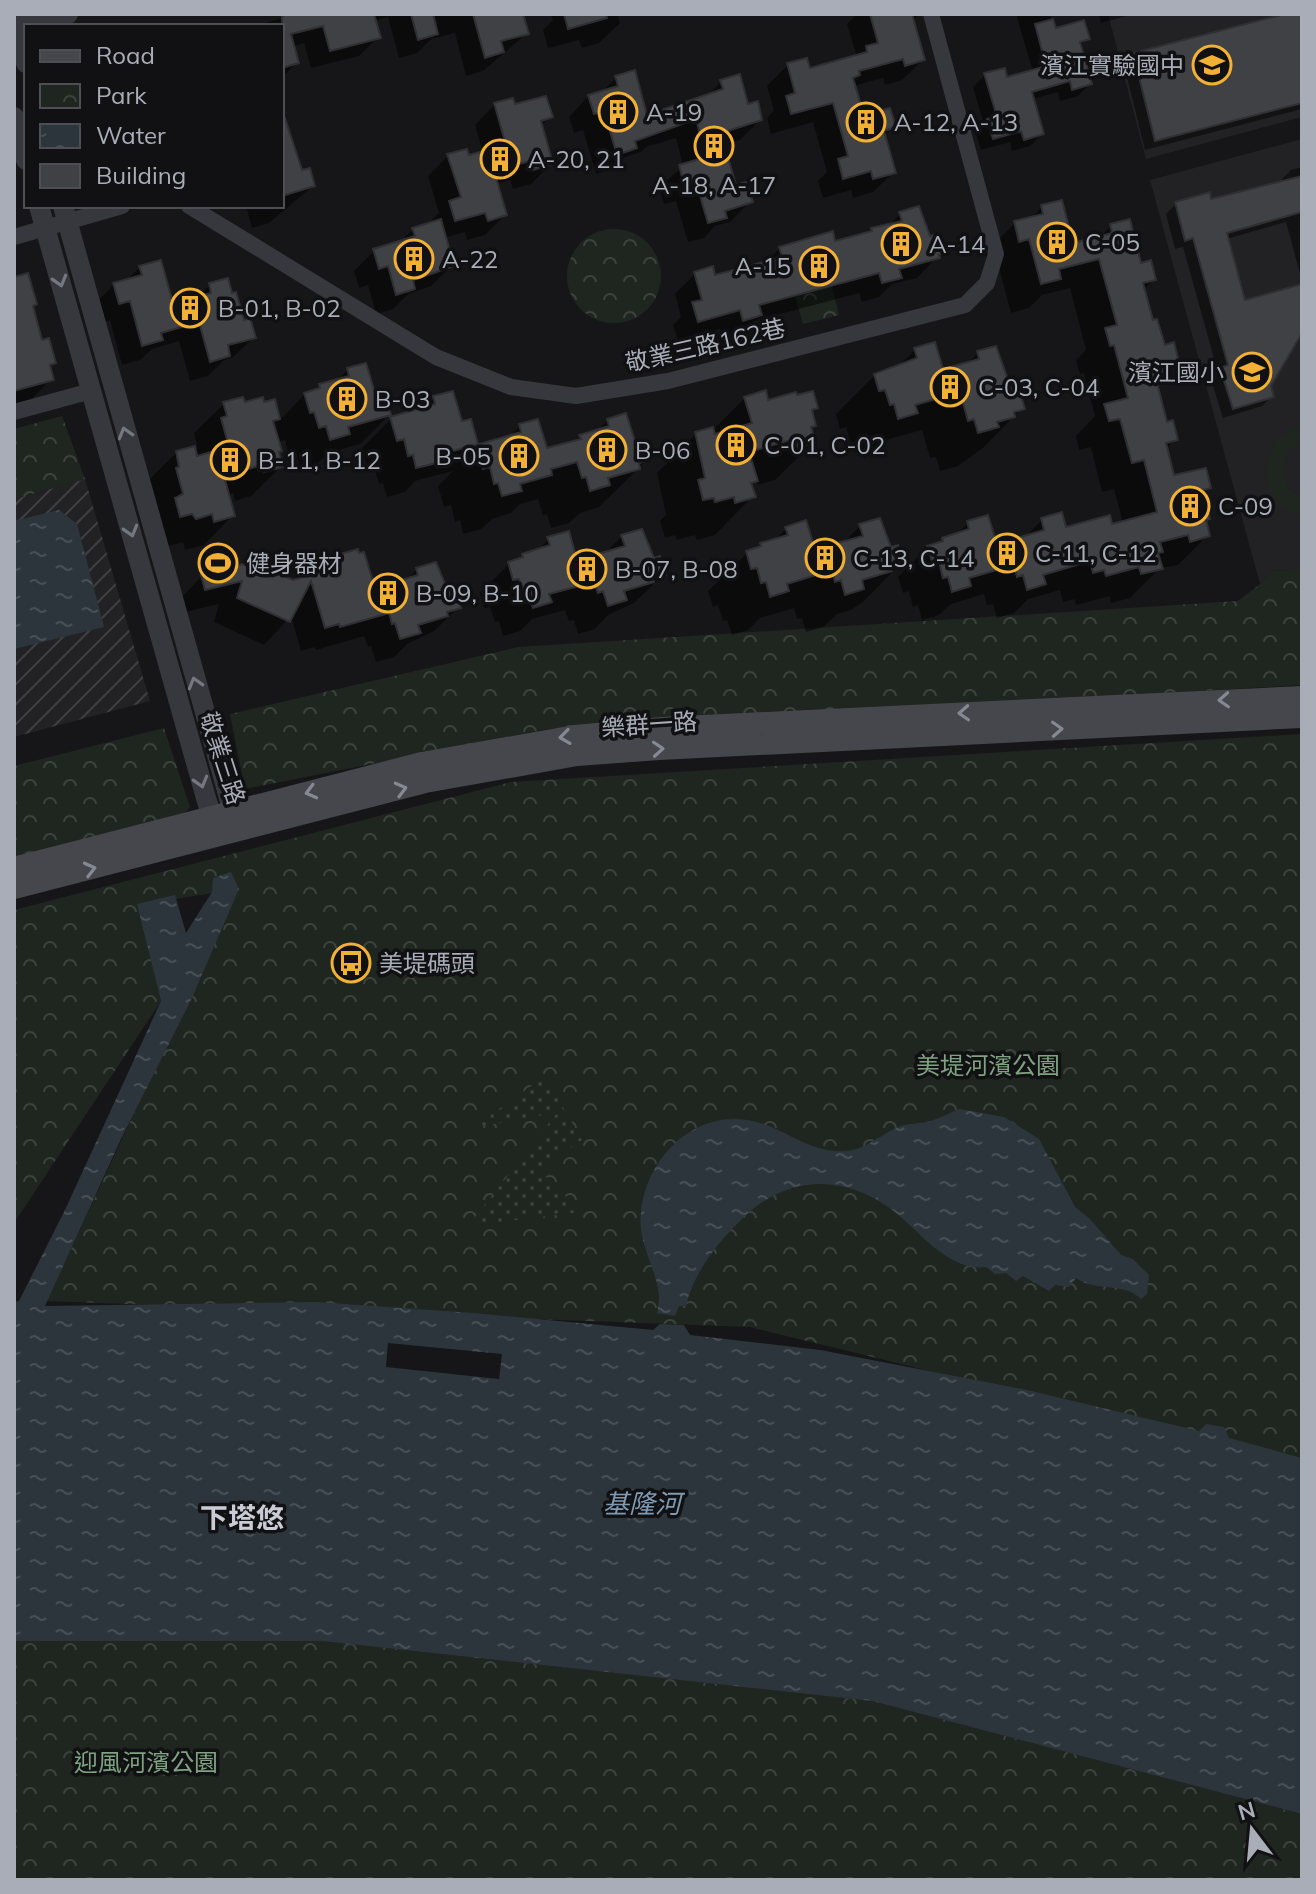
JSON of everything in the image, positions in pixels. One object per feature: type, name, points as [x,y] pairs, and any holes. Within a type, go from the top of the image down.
[{"type":"main road","name":"樂群一路","points":[[14,888],[224,821],[422,763],[575,736],[662,728],[1302,697]]},
{"type":"main road","name":"樂群一路","points":[[14,868],[224,821],[577,755],[1302,717]]},
{"type":"street","points":[[24,56],[15,26],[68,14]]},
{"type":"street","name":"敬業三路162巷","points":[[192,208],[436,357],[511,387],[576,396],[668,381],[850,336],[965,305],[987,283],[996,254],[931,14]]},
{"type":"street","points":[[14,117],[24,153]]},
{"type":"street","name":"敬業三路","points":[[40,208],[91,391],[224,821]]},
{"type":"street","points":[[14,237],[45,228],[65,214],[108,208]]},
{"type":"street","name":"敬業三路","points":[[65,214],[224,821]]},
{"type":"street","points":[[14,412],[91,391]]},
{"type":"shaded area","name":"濱江實驗國中","points":[[1108,14],[1302,14],[1302,117],[1146,159]]},
{"type":"shaded area","name":"濱江國小","points":[[1302,139],[1302,564],[1295,570],[1271,571],[1260,584],[1150,180]]},
{"type":"shaded area","points":[[85,479],[150,701],[14,737],[14,499]]},
{"type":"green space","points":[[614,229],[632,232],[647,243],[658,258],[661,276],[658,294],[647,309],[632,320],[614,323],[596,320],[581,309],[570,294],[567,276],[570,258],[581,243],[596,232]]},
{"type":"green space","points":[[831,282],[839,315],[803,324],[794,292]]},
{"type":"green space","points":[[62,416],[85,479],[14,499],[14,429]]},
{"type":"green space","points":[[1302,428],[1302,441],[1291,450],[1284,468],[1288,488],[1302,498],[1302,517],[1274,499],[1266,474],[1269,452],[1274,443],[1291,430]]},
{"type":"green space","points":[[1302,564],[1302,685],[548,729],[245,789],[230,714],[519,647],[1238,601],[1271,571],[1294,570]]},
{"type":"green space","points":[[164,728],[190,807],[180,818],[14,861],[14,766]]},
{"type":"green space","name":"美堤河濱公園","points":[[1302,734],[1302,1462],[750,1327],[47,1301],[238,889],[138,905],[161,1001],[14,1223],[14,910],[511,782]]},
{"type":"green space","points":[[545,1076],[582,1140],[538,1169],[582,1212],[468,1226],[558,1112],[473,1128]]},
{"type":"green space","name":"迎風河濱公園","points":[[14,1641],[322,1641],[872,1701],[1302,1814],[1302,1880],[14,1880]]},
{"type":"water","points":[[59,510],[77,524],[104,627],[14,649],[14,521]]},
{"type":"water","name":"基隆河","points":[[231,872],[239,889],[191,1000],[121,1139],[45,1306],[316,1302],[653,1330],[660,1324],[684,1325],[690,1335],[820,1350],[1027,1390],[1199,1431],[1206,1424],[1224,1427],[1229,1438],[1302,1458],[1302,1814],[872,1701],[322,1641],[14,1641],[14,1302],[19,1301],[65,1210],[161,1001],[137,904],[175,895],[186,933],[212,892],[213,878]]},
{"type":"water","points":[[959,1109],[1004,1117],[1039,1139],[1075,1207],[1090,1219],[1121,1255],[1133,1259],[1149,1275],[1147,1294],[1141,1299],[1126,1290],[1092,1285],[1076,1278],[1069,1287],[1055,1285],[1049,1291],[1023,1276],[1016,1281],[1006,1273],[995,1274],[986,1267],[960,1263],[937,1249],[876,1199],[836,1185],[816,1184],[796,1187],[758,1205],[732,1229],[707,1260],[694,1282],[686,1306],[679,1306],[675,1316],[657,1313],[659,1295],[644,1244],[641,1212],[654,1170],[682,1137],[701,1126],[721,1120],[743,1119],[766,1125],[823,1149],[845,1151],[860,1148],[901,1126],[931,1121]]},
{"type":"pier","points":[[388,1343],[502,1354],[499,1379],[386,1367]]},
{"type":"building","points":[[374,14],[381,38],[330,51],[323,26],[291,34],[299,63],[284,67],[282,16]]},
{"type":"building","points":[[411,14],[433,14],[438,34],[418,40]]},
{"type":"building","points":[[473,14],[523,14],[529,34],[501,41],[504,52],[485,58]]},
{"type":"building","points":[[564,14],[606,14],[607,18],[568,29]]},
{"type":"building","name":"A-12, A-13","points":[[870,14],[912,14],[925,60],[905,66],[903,59],[859,71],[860,75],[853,78],[864,115],[890,108],[896,127],[884,131],[896,173],[873,179],[871,171],[843,179],[838,159],[848,156],[833,103],[791,114],[786,96],[795,93],[787,63],[807,58],[810,68],[867,52],[866,46],[878,43]]},
{"type":"building","name":"濱江實驗國中","points":[[1285,14],[1302,14],[1302,103],[1155,141],[1133,53]]},
{"type":"building","points":[[1053,19],[1056,28],[1084,20],[1090,39],[1080,42],[1092,84],[1072,90],[1070,81],[1032,92],[1044,134],[1024,140],[1021,131],[993,139],[987,119],[997,117],[984,73],[1005,68],[1007,77],[1046,66],[1035,24]]},
{"type":"building","points":[[635,70],[647,115],[723,89],[720,80],[740,74],[748,104],[758,101],[762,120],[721,133],[736,185],[746,182],[753,202],[725,211],[727,218],[708,223],[696,182],[684,185],[679,165],[706,157],[696,119],[635,141],[637,148],[617,155],[604,111],[594,114],[588,95],[618,86],[615,76]]},
{"type":"building","name":"A-20, 21","points":[[546,96],[553,117],[541,121],[553,164],[533,170],[530,161],[494,171],[507,215],[488,221],[485,213],[455,221],[449,201],[461,197],[447,154],[467,149],[469,155],[506,145],[494,103],[513,98],[515,104]]},
{"type":"building","points":[[284,118],[302,170],[310,168],[315,186],[284,195]]},
{"type":"building","points":[[1302,176],[1302,212],[1227,233],[1245,300],[1302,284],[1302,333],[1271,386],[1274,397],[1233,409],[1220,368],[1228,365],[1193,238],[1185,241],[1175,202],[1210,192],[1211,199]]},
{"type":"building","points":[[1062,200],[1073,243],[1112,233],[1110,224],[1130,219],[1141,263],[1151,260],[1156,280],[1143,283],[1153,320],[1157,319],[1165,345],[1174,342],[1179,363],[1164,367],[1165,373],[1155,375],[1167,422],[1173,420],[1178,440],[1166,443],[1174,475],[1206,468],[1211,488],[1203,490],[1210,519],[1206,520],[1210,536],[1190,542],[1188,535],[1160,542],[1163,552],[1158,553],[1163,569],[1141,574],[1139,567],[1106,576],[1104,570],[1093,573],[1090,561],[1043,575],[1046,584],[1027,590],[1023,575],[1017,577],[1014,565],[969,578],[971,586],[952,592],[948,577],[943,578],[939,562],[933,564],[927,546],[969,529],[967,521],[988,515],[997,544],[1044,530],[1041,518],[1062,512],[1066,527],[1110,515],[1112,524],[1157,512],[1144,460],[1132,463],[1120,419],[1109,421],[1104,404],[1128,398],[1114,345],[1110,346],[1105,328],[1117,325],[1099,259],[1059,269],[1061,279],[1041,284],[1029,239],[1019,242],[1014,221],[1043,214],[1041,205]]},
{"type":"building","points":[[919,206],[930,236],[937,234],[942,254],[940,258],[899,269],[902,278],[882,283],[879,273],[759,305],[762,315],[743,321],[740,310],[698,322],[692,302],[702,300],[694,272],[713,266],[715,275],[782,257],[779,247],[833,231],[835,241],[872,231],[871,228],[902,221],[899,212]]},
{"type":"building","name":"A-22","points":[[441,219],[454,266],[413,280],[415,289],[396,295],[388,266],[379,269],[373,249],[415,236],[412,228]]},
{"type":"building","name":"B-01, B-02","points":[[161,260],[173,303],[211,293],[209,283],[228,278],[232,293],[236,292],[244,320],[250,318],[256,338],[228,345],[230,356],[210,362],[199,322],[161,333],[163,340],[142,346],[130,301],[119,304],[113,283],[142,275],[139,266]]},
{"type":"building","points":[[28,273],[37,304],[33,306],[42,340],[49,338],[56,363],[50,365],[54,380],[14,391],[14,277]]},
{"type":"building","name":"C-03, C-04","points":[[935,342],[943,369],[979,359],[977,351],[996,346],[1012,391],[1019,389],[1025,409],[1014,412],[1015,417],[997,422],[999,427],[978,433],[974,419],[968,421],[960,392],[915,405],[918,413],[898,419],[894,404],[890,405],[885,390],[879,391],[874,374],[917,358],[914,348]]},
{"type":"building","name":"B-03","points":[[366,363],[375,393],[384,391],[391,415],[348,427],[350,434],[330,440],[326,426],[319,428],[314,412],[310,413],[304,393],[320,388],[319,384],[349,376],[347,368]]},
{"type":"building","name":"C-01, C-02","points":[[766,390],[768,400],[813,391],[818,408],[812,410],[816,426],[811,427],[816,442],[796,448],[794,439],[749,452],[758,481],[751,483],[756,497],[735,503],[734,497],[715,502],[714,498],[703,500],[698,480],[705,478],[695,432],[713,427],[715,434],[752,423],[744,397]]},
{"type":"building","points":[[453,391],[462,421],[471,419],[478,444],[435,456],[437,463],[416,468],[413,455],[408,456],[404,439],[397,441],[390,417],[435,404],[433,396]]},
{"type":"building","name":"B-11, B-12","points":[[243,397],[245,402],[263,397],[264,402],[275,399],[280,419],[273,421],[282,451],[279,452],[283,467],[264,472],[262,465],[224,476],[235,516],[214,522],[212,514],[196,519],[192,514],[180,517],[175,498],[183,494],[176,468],[179,467],[176,451],[195,446],[197,456],[229,447],[221,418],[227,416],[223,402]]},
{"type":"building","points":[[626,413],[636,444],[645,441],[650,460],[639,463],[640,469],[608,478],[610,485],[590,491],[577,462],[551,469],[552,475],[520,484],[522,491],[502,496],[498,483],[494,484],[490,467],[483,469],[476,445],[521,432],[519,424],[538,419],[547,448],[581,439],[579,435],[609,426],[607,419]]},
{"type":"building","name":"C-13, C-14","points":[[880,518],[891,547],[898,545],[904,564],[862,580],[864,589],[845,595],[841,580],[835,582],[832,570],[787,584],[789,591],[770,597],[766,582],[761,583],[757,568],[751,569],[746,551],[761,546],[760,543],[788,535],[785,527],[806,520],[815,549],[863,536],[859,524]]},
{"type":"building","name":"B-07, B-08","points":[[642,529],[654,558],[660,556],[666,575],[624,591],[627,600],[608,606],[603,591],[598,593],[594,582],[549,594],[552,602],[533,608],[519,579],[513,580],[508,562],[550,545],[547,537],[569,531],[577,560],[625,546],[621,535]]},
{"type":"building","name":"B-09, B-10","points":[[358,549],[359,553],[364,552],[375,588],[418,575],[416,568],[436,562],[448,591],[455,589],[461,608],[447,612],[448,616],[418,625],[421,633],[400,639],[389,613],[340,627],[339,624],[325,628],[311,581],[290,622],[237,598],[242,581],[205,590],[201,575],[242,564],[249,567],[255,564],[293,580],[326,571],[325,567],[339,562],[337,555]]},
{"type":"place","name":"濱江實驗國中","points":[[1212,65]]},
{"type":"place","name":"A-19","points":[[618,112]]},
{"type":"place","name":"A-12, A-13","points":[[866,122]]},
{"type":"place","name":"A-18, A-17","points":[[714,146]]},
{"type":"place","name":"A-20, 21","points":[[500,159]]},
{"type":"place","name":"C-05","points":[[1057,242]]},
{"type":"place","name":"A-14","points":[[901,244]]},
{"type":"place","name":"A-22","points":[[414,259]]},
{"type":"place","name":"A-15","points":[[819,266]]},
{"type":"place","name":"B-01, B-02","points":[[190,308]]},
{"type":"place","name":"濱江國小","points":[[1252,372]]},
{"type":"place","name":"C-03, C-04","points":[[950,387]]},
{"type":"place","name":"B-03","points":[[347,399]]},
{"type":"place","name":"C-01, C-02","points":[[736,445]]},
{"type":"place","name":"B-06","points":[[607,450]]},
{"type":"place","name":"B-05","points":[[519,456]]},
{"type":"place","name":"B-11, B-12","points":[[230,460]]},
{"type":"place","name":"C-09","points":[[1190,506]]},
{"type":"place","name":"C-11, C-12","points":[[1007,553]]},
{"type":"place","name":"C-13, C-14","points":[[825,558]]},
{"type":"place","name":"健身器材","points":[[218,563]]},
{"type":"place","name":"B-07, B-08","points":[[587,569]]},
{"type":"place","name":"B-09, B-10","points":[[388,593]]},
{"type":"place","name":"美堤碼頭","points":[[351,963]]},
{"type":"district","name":"下塔悠","points":[[242,1517]]}]
